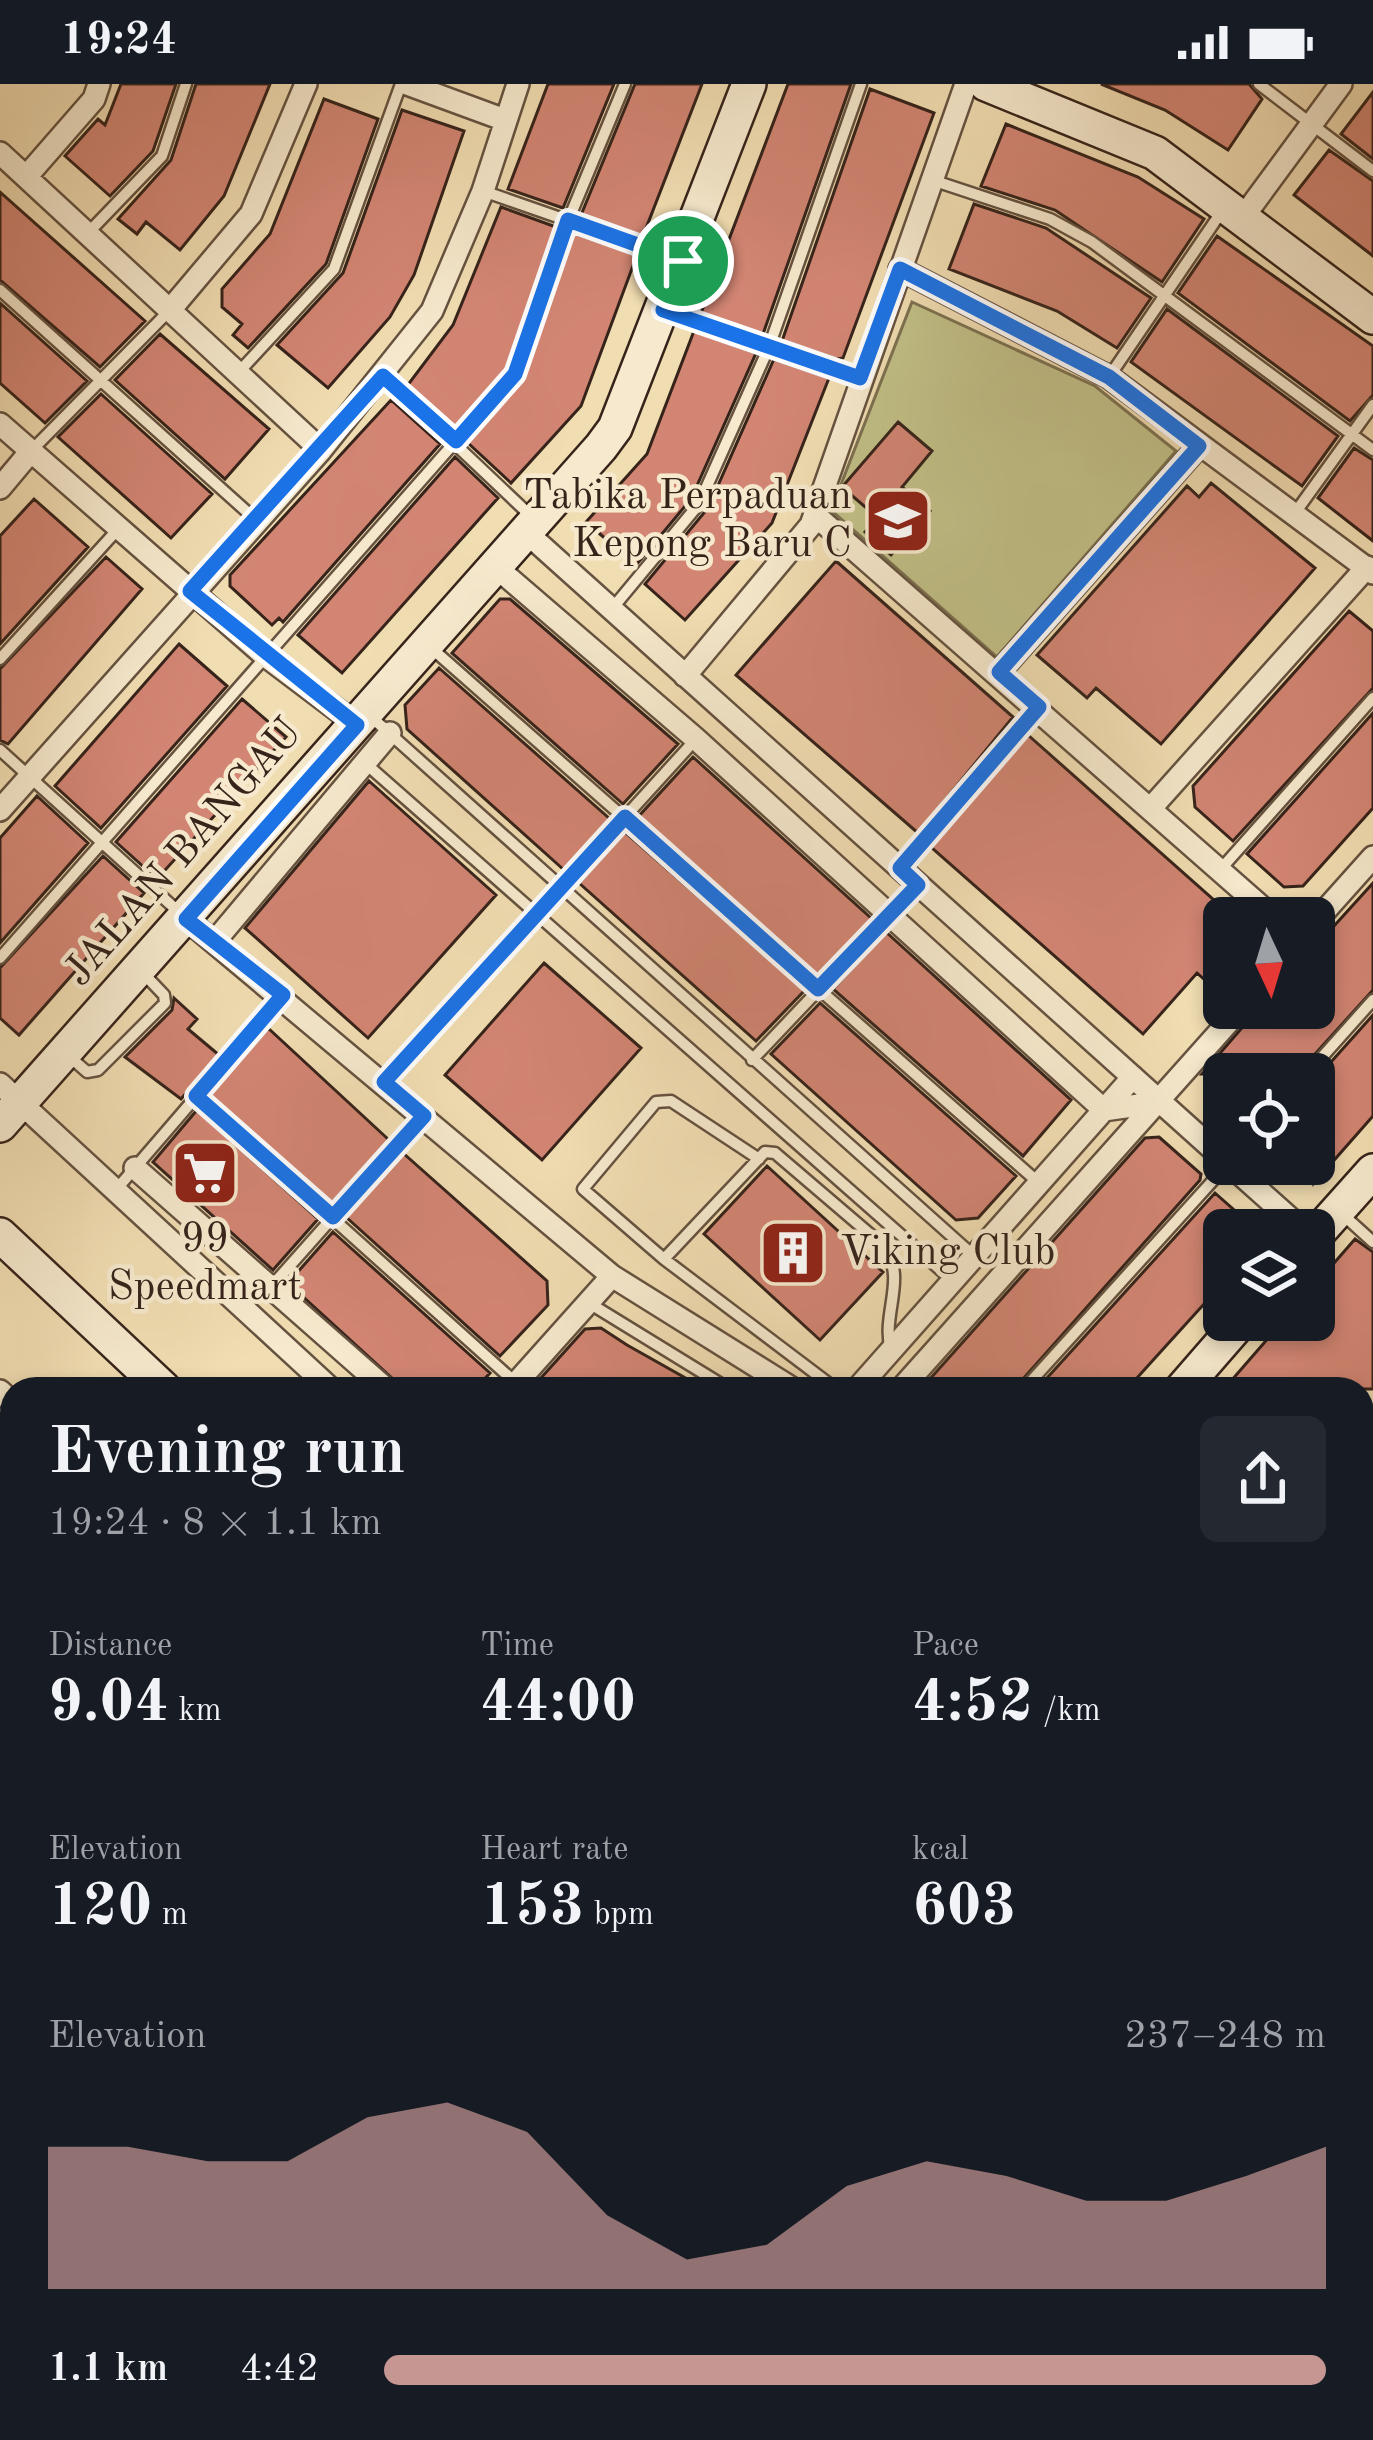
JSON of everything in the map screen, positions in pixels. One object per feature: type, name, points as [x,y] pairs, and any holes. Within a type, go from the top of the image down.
[{"type":"street","points":[[26,177],[94,99],[99,84]]},
{"type":"street","points":[[170,310],[251,214],[306,84]]},
{"type":"street","points":[[404,84],[505,120]]},
{"type":"street","points":[[0,810],[320,449],[432,310],[483,191],[518,84]]},
{"type":"street","name":"JALAN BANGAU","points":[[8,1104],[67,1054],[186,919],[371,724],[428,646],[615,428],[748,84]]},
{"type":"street","points":[[685,676],[805,537],[966,84]]},
{"type":"street","points":[[986,84],[1156,153],[1373,316]]},
{"type":"street","points":[[1236,210],[1341,84]]},
{"type":"street","points":[[0,153],[320,449]]},
{"type":"street","points":[[900,269],[1109,377],[1370,570],[1151,808]]},
{"type":"street","points":[[0,424],[263,654],[371,724],[365,763],[215,941]]},
{"type":"street","points":[[999,672],[1199,446]]},
{"type":"street","points":[[0,488],[32,451]]},
{"type":"street","points":[[815,514],[1250,897]]},
{"type":"street","points":[[533,529],[611,610],[1203,1141]]},
{"type":"street","points":[[497,568],[695,739],[1104,1110]]},
{"type":"street","points":[[1335,900],[1373,857]]},
{"type":"street","points":[[186,919],[283,995],[612,1276],[774,1377]]},
{"type":"street","points":[[912,1377],[1222,1029]]},
{"type":"street","points":[[867,1377],[1133,1076]]},
{"type":"street","points":[[1104,1110],[1160,1102]]},
{"type":"street","points":[[8,1104],[116,1191],[318,1377]]},
{"type":"street","points":[[134,1168],[372,1377]]},
{"type":"street","points":[[1335,1212],[1373,1172]]},
{"type":"street","points":[[1253,1185],[1280,1209]]},
{"type":"street","points":[[0,1235],[151,1377]]},
{"type":"street","points":[[521,1377],[612,1276]]},
{"type":"street","points":[[1192,1377],[1224,1341]]},
{"type":"lane","points":[[88,233],[162,156],[186,84]]},
{"type":"lane","points":[[238,373],[334,269],[404,84]]},
{"type":"lane","points":[[0,958],[263,654],[515,374],[568,220],[625,84]]},
{"type":"lane","points":[[611,610],[699,504],[769,347],[861,84]]},
{"type":"lane","points":[[1258,84],[1373,171]]},
{"type":"lane","points":[[932,180],[1050,219],[1166,293],[1373,451]]},
{"type":"lane","points":[[483,191],[683,261]]},
{"type":"lane","points":[[1109,377],[1166,293],[1236,210]]},
{"type":"lane","points":[[0,290],[255,519]]},
{"type":"lane","points":[[32,451],[170,310]]},
{"type":"lane","points":[[663,310],[860,378]]},
{"type":"lane","points":[[383,376],[456,441],[533,529]]},
{"type":"lane","points":[[1295,513],[1373,405]]},
{"type":"lane","points":[[0,658],[119,528]]},
{"type":"lane","points":[[428,646],[1039,1183]]},
{"type":"lane","points":[[1220,870],[1373,698]]},
{"type":"lane","points":[[900,868],[1039,707]]},
{"type":"lane","points":[[371,724],[562,885],[975,1257]]},
{"type":"lane","points":[[384,1082],[695,739]]},
{"type":"lane","points":[[0,750],[104,839],[186,919]]},
{"type":"lane","points":[[365,763],[954,1281]]},
{"type":"lane","points":[[752,1060],[918,885]]},
{"type":"lane","points":[[116,1191],[283,995]]},
{"type":"lane","points":[[1326,1053],[1373,1000]]},
{"type":"lane","points":[[196,1096],[503,1377]]},
{"type":"lane","points":[[759,1159],[670,1101],[656,1102],[583,1189],[664,1258],[820,1377]]},
{"type":"lane","points":[[269,1288],[424,1116]]},
{"type":"lane","points":[[664,1258],[765,1152],[775,1153],[885,1247],[895,1263],[896,1289],[884,1326],[891,1351]]},
{"type":"lane","points":[[1035,1377],[1206,1185]]},
{"type":"lane","points":[[1337,1210],[1373,1242]]},
{"type":"lane","points":[[588,1302],[710,1377]]},
{"type":"shaded area","points":[[912,302],[1095,386],[1176,451],[997,657],[831,510]]},
{"type":"building","points":[[121,84],[176,84],[153,151],[110,196],[65,156],[98,119],[105,125]]},
{"type":"building","points":[[196,84],[270,84],[224,196],[180,250],[146,222],[137,234],[118,219],[171,160]]},
{"type":"building","points":[[548,84],[614,84],[563,208],[508,189]]},
{"type":"building","points":[[635,84],[702,84],[643,236],[581,215]]},
{"type":"building","points":[[788,84],[851,84],[763,334],[701,313]]},
{"type":"building","points":[[1101,84],[1249,84],[1262,99],[1228,150],[1165,110]]},
{"type":"building","points":[[870,89],[934,113],[843,358],[836,359],[782,341]]},
{"type":"building","points":[[1373,92],[1373,159],[1341,134]]},
{"type":"building","points":[[324,99],[378,119],[326,264],[248,348],[233,335],[242,324],[222,307],[222,289],[270,234]]},
{"type":"building","points":[[402,110],[464,131],[414,275],[390,317],[328,388],[277,345],[343,273]]},
{"type":"building","points":[[1006,124],[1138,177],[1204,219],[1162,282],[1055,210],[981,186]]},
{"type":"building","points":[[1329,150],[1373,181],[1373,256],[1294,195]]},
{"type":"building","points":[[0,192],[145,321],[100,367],[0,280]]},
{"type":"building","points":[[974,204],[1046,228],[1151,298],[1117,348],[1057,311],[949,269]]},
{"type":"building","points":[[501,207],[556,227],[506,369],[453,429],[407,386],[453,325]]},
{"type":"building","points":[[574,233],[637,255],[581,406],[511,483],[468,443],[524,378]]},
{"type":"building","points":[[1217,236],[1373,346],[1373,395],[1350,421],[1178,293]]},
{"type":"building","points":[[0,303],[87,381],[45,423],[0,383]]},
{"type":"building","points":[[1167,309],[1338,436],[1302,486],[1131,362]]},
{"type":"building","points":[[694,331],[756,353],[691,499],[636,565],[586,522],[647,454]]},
{"type":"building","points":[[160,334],[269,429],[225,479],[115,380]]},
{"type":"building","points":[[774,359],[829,378],[772,523],[685,620],[645,584],[708,508]]},
{"type":"building","points":[[101,394],[212,494],[171,538],[58,437]]},
{"type":"building","points":[[391,400],[440,444],[283,622],[279,618],[272,625],[230,586],[230,575]]},
{"type":"building","points":[[898,422],[932,451],[902,487],[930,511],[891,555],[865,532],[878,518],[842,487]]},
{"type":"building","points":[[1354,448],[1373,460],[1373,541],[1318,498]]},
{"type":"building","points":[[455,457],[498,498],[342,673],[298,635]]},
{"type":"building","points":[[1211,483],[1315,568],[1161,744],[1096,688],[1087,698],[1037,655],[1187,486],[1199,497]]},
{"type":"building","points":[[34,499],[88,547],[0,644],[0,536]]},
{"type":"building","points":[[106,557],[142,589],[8,744],[0,740],[0,669]]},
{"type":"building","points":[[836,561],[1013,717],[918,833],[736,675]]},
{"type":"building","points":[[500,599],[510,599],[678,744],[623,804],[452,653]]},
{"type":"building","points":[[1349,611],[1373,631],[1373,688],[1233,841],[1195,807],[1193,786]]},
{"type":"building","points":[[179,644],[227,686],[101,828],[55,786]]},
{"type":"building","points":[[439,668],[610,819],[564,870],[407,729],[405,705]]},
{"type":"building","points":[[242,699],[286,737],[157,879],[116,842]]},
{"type":"building","points":[[1373,713],[1373,808],[1303,886],[1284,887],[1247,854]]},
{"type":"building","points":[[1028,735],[1210,897],[1203,897],[1203,978],[1197,973],[1143,1034],[931,847]]},
{"type":"building","points":[[693,757],[872,919],[818,976],[638,817]]},
{"type":"building","points":[[369,781],[496,895],[368,1038],[245,928]]},
{"type":"building","points":[[37,796],[88,843],[0,943],[0,838]]},
{"type":"building","points":[[625,832],[805,990],[756,1041],[579,883]]},
{"type":"building","points":[[103,856],[144,893],[19,1035],[0,1018],[0,968]]},
{"type":"building","points":[[1373,883],[1373,990],[1316,1053],[1220,1053],[1241,1029],[1335,1029],[1335,925]]},
{"type":"building","points":[[886,932],[1071,1100],[1023,1156],[833,989]]},
{"type":"building","points":[[544,963],[641,1048],[542,1160],[445,1075]]},
{"type":"building","points":[[174,998],[197,1019],[188,1029],[219,1055],[181,1099],[125,1057],[172,1010]]},
{"type":"building","points":[[820,1003],[1016,1176],[978,1218],[956,1220],[771,1054]]},
{"type":"building","points":[[1373,1015],[1373,1116],[1335,1159],[1335,1058]]},
{"type":"building","points":[[268,1028],[389,1140],[331,1204],[210,1095]]},
{"type":"building","points":[[197,1110],[318,1219],[273,1270],[153,1162]]},
{"type":"building","points":[[1159,1137],[1201,1174],[1200,1180],[1025,1377],[932,1377],[1145,1138]]},
{"type":"building","points":[[403,1153],[547,1281],[548,1305],[500,1356],[346,1217]]},
{"type":"building","name":"Viking Club","points":[[767,1166],[883,1272],[820,1340],[704,1234]]},
{"type":"building","points":[[1215,1193],[1233,1209],[1203,1209],[1203,1305],[1138,1377],[1048,1377]]},
{"type":"building","points":[[333,1232],[490,1373],[486,1377],[391,1377],[288,1283]]},
{"type":"building","points":[[1355,1239],[1373,1252],[1373,1377],[1234,1377],[1266,1341],[1335,1341],[1335,1262]]},
{"type":"building","points":[[601,1328],[684,1377],[542,1377],[585,1329]]},
{"type":"place","name":"Tabika Perpaduan Kepong Baru C","points":[[898,521]]},
{"type":"place","name":"99 Speedmart","points":[[205,1173]]},
{"type":"place","name":"Viking Club","points":[[793,1253]]},
{"type":"route","points":[[568,220],[683,261],[663,310],[860,378],[900,269],[1109,377],[1199,446],[999,672],[1039,707],[900,868],[918,885],[818,989],[625,817],[384,1082],[424,1116],[333,1217],[196,1096],[283,995],[186,919],[357,725],[190,591],[383,376],[456,441],[515,374],[568,220]]}]
